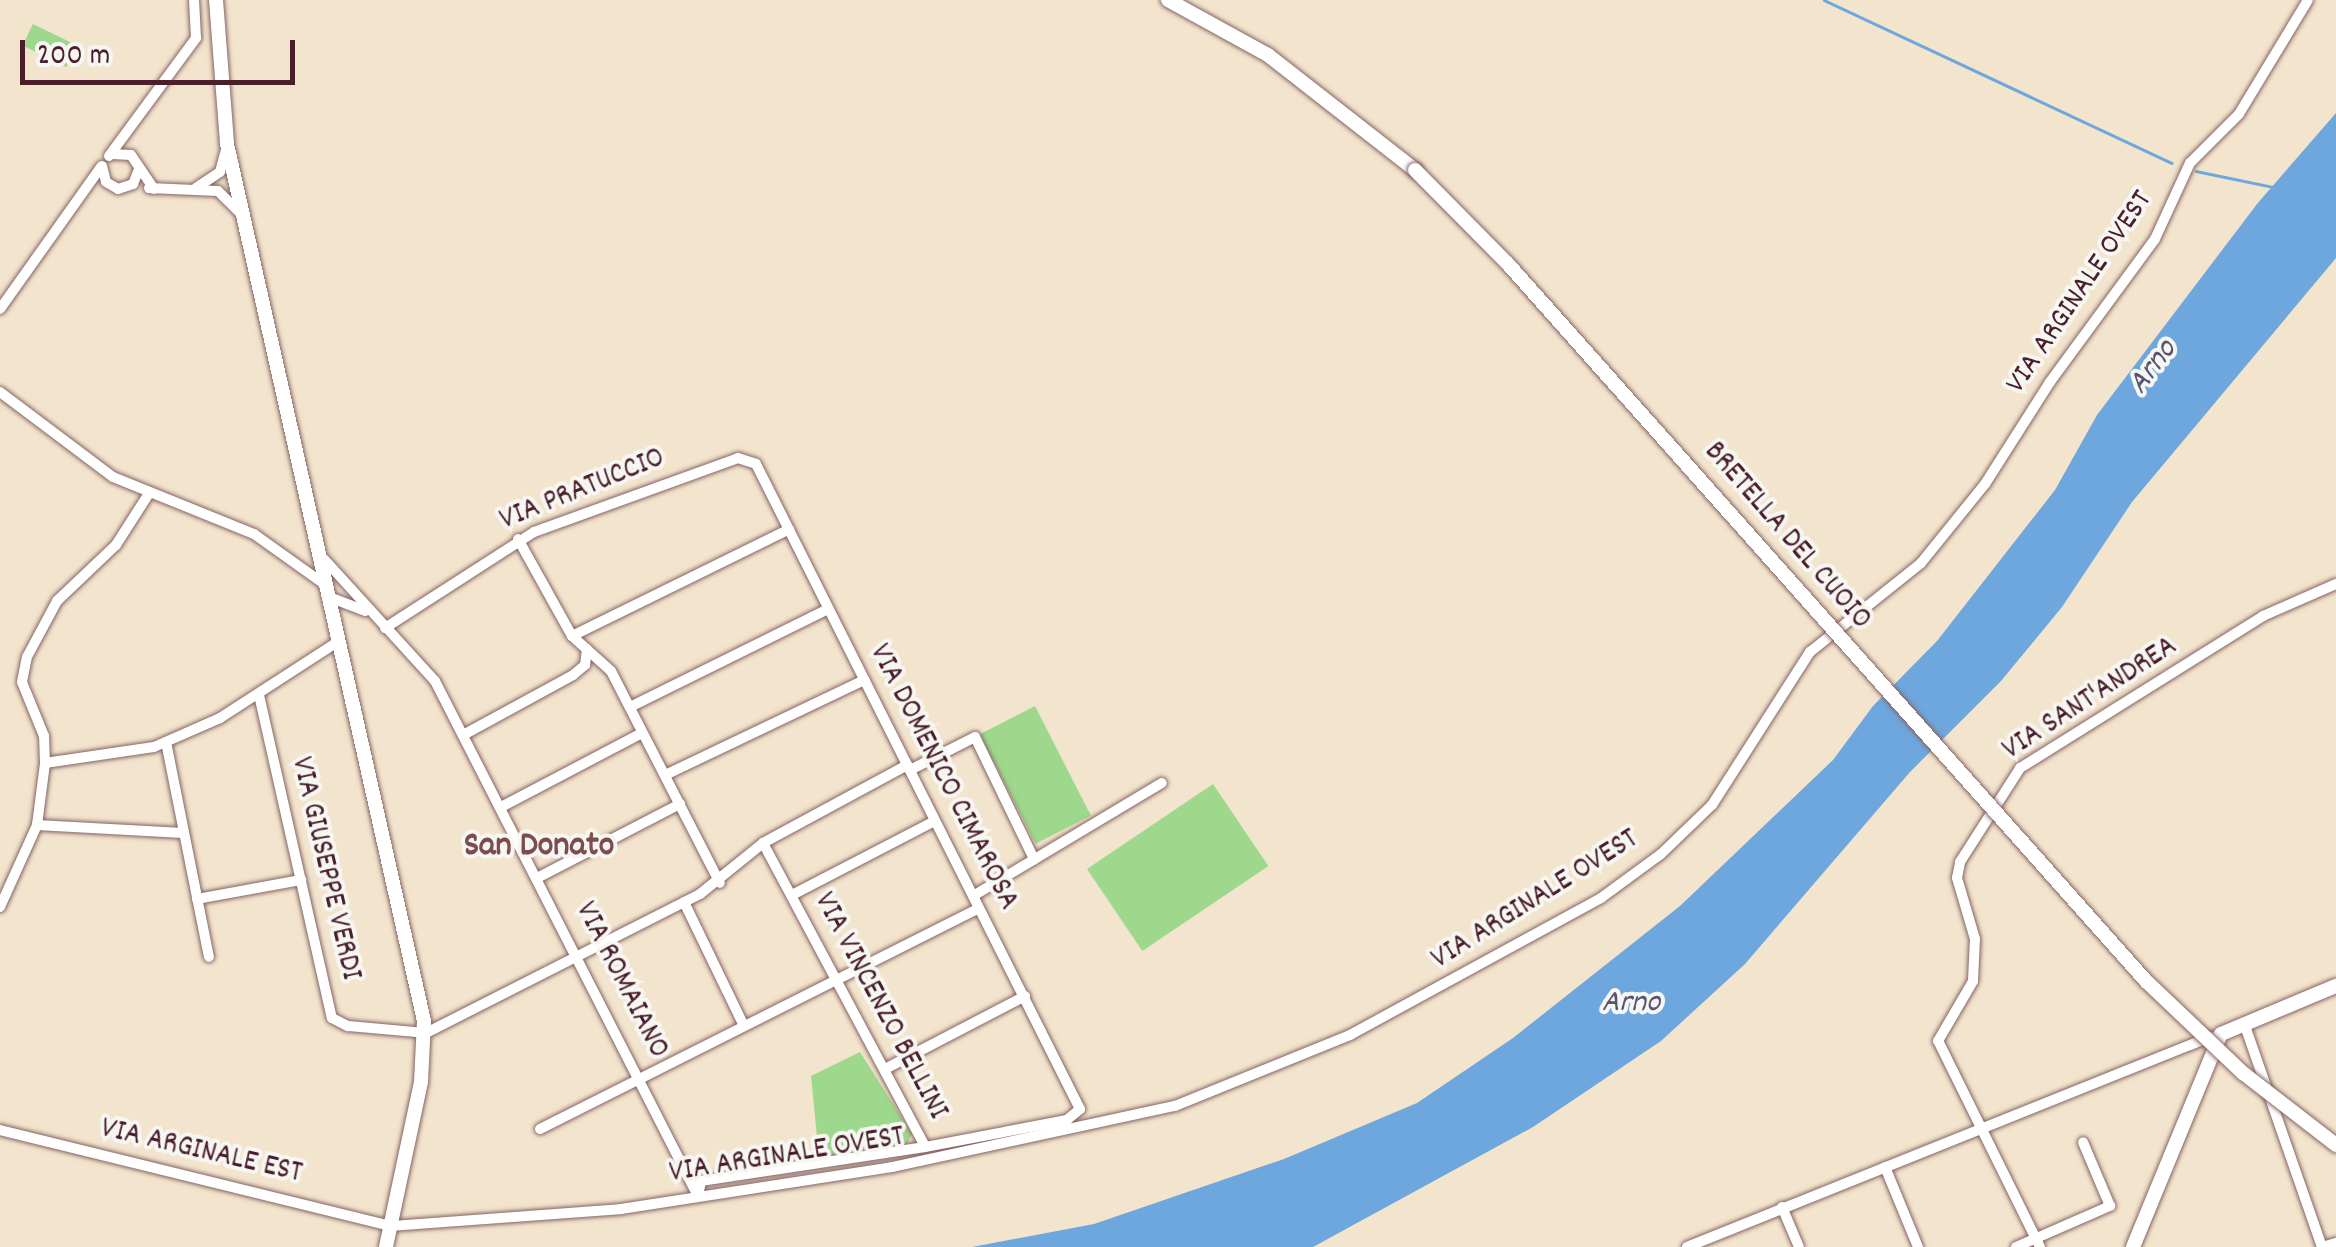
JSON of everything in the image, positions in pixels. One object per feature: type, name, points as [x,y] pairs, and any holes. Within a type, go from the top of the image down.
[{"type":"main road","points":[[220,0],[217,25],[229,174],[243,218],[426,1033],[386,1246]]},
{"type":"main road","name":"BRETELLA DEL CUOIO","points":[[1168,0],[1268,56],[1415,170],[1508,264],[2146,981],[2243,1073],[2336,1145]]},
{"type":"main road","points":[[2133,1247],[2221,1034],[2336,986]]},
{"type":"street","points":[[0,308],[196,38],[194,0]]},
{"type":"street","name":"VIA ARGINALE OVEST","points":[[391,1226],[620,1209],[892,1167],[1192,1099],[1298,1059],[1441,990],[1601,898],[1661,854],[1712,804],[1810,652],[1920,563],[1986,484],[2050,382],[2155,240],[2190,163],[2253,94],[2308,0]]},
{"type":"street","points":[[119,188],[137,164],[134,128]]},
{"type":"street","points":[[108,156],[120,152],[137,164],[154,189]]},
{"type":"street","points":[[102,167],[119,188]]},
{"type":"street","points":[[191,190],[229,174]]},
{"type":"street","points":[[218,191],[229,174]]},
{"type":"street","points":[[83,195],[119,188],[218,191],[243,218]]},
{"type":"street","points":[[0,392],[90,462],[148,495],[254,534],[328,591],[355,603],[342,615],[338,636],[259,695],[166,742],[45,763]]},
{"type":"street","name":"VIA PRATUCCIO","points":[[385,628],[518,539],[738,458],[756,464]]},
{"type":"street","name":"VIA DOMENICO CIMAROSA","points":[[756,464],[1078,1103],[1078,1114],[925,1147]]},
{"type":"street","points":[[0,908],[36,825],[45,763],[44,736],[22,682],[27,657],[56,600],[116,545],[148,495]]},
{"type":"street","points":[[572,636],[789,530]]},
{"type":"street","points":[[518,539],[572,636],[605,662],[720,883]]},
{"type":"street","name":"VIA ROMAIANO","points":[[319,552],[355,603],[374,617],[435,681],[503,806],[698,1196]]},
{"type":"street","name":"VIA SANT'ANDREA","points":[[2038,1243],[1978,1129],[1938,1041],[1972,981],[1976,939],[1957,870],[2012,777],[2263,616],[2336,584]]},
{"type":"street","points":[[630,707],[828,609]]},
{"type":"street","points":[[465,734],[573,676],[585,665],[587,649]]},
{"type":"street","points":[[665,775],[864,680]]},
{"type":"street","name":"VIA GIUSEPPE VERDI","points":[[259,695],[332,1018],[426,1033]]},
{"type":"street","points":[[503,806],[642,732]]},
{"type":"street","points":[[426,1033],[580,958],[720,883],[763,843],[975,737],[1034,859]]},
{"type":"street","points":[[166,742],[209,957]]},
{"type":"street","points":[[973,896],[1162,784]]},
{"type":"street","points":[[539,878],[680,804]]},
{"type":"street","points":[[791,893],[935,821]]},
{"type":"street","points":[[36,825],[182,833]]},
{"type":"street","name":"VIA VINCENZO BELLINI","points":[[763,843],[925,1147]]},
{"type":"street","points":[[197,899],[301,880]]},
{"type":"street","points":[[684,902],[743,1024]]},
{"type":"street","points":[[540,1129],[835,977],[979,908]]},
{"type":"street","points":[[885,1069],[1025,996]]},
{"type":"street","points":[[2244,1023],[2322,1247],[2336,1243]]},
{"type":"street","points":[[1687,1247],[2221,1034]]},
{"type":"street","name":"VIA ARGINALE EST","points":[[0,1130],[391,1226]]},
{"type":"street","points":[[2016,1247],[2038,1243],[2110,1206],[2083,1142]]},
{"type":"street","points":[[698,1196],[700,1181],[925,1147]]},
{"type":"street","points":[[1885,1167],[1918,1247]]},
{"type":"street","points":[[1782,1208],[1799,1247]]},
{"type":"green space","points":[[33,24],[77,45],[67,67],[22,46]]},
{"type":"green space","points":[[1035,706],[1091,816],[1036,844],[980,734]]},
{"type":"green space","points":[[1213,784],[1268,866],[1142,951],[1087,869]]},
{"type":"green space","points":[[860,1052],[912,1134],[907,1144],[819,1157],[811,1076]]},
{"type":"water","name":"Arno","points":[[2336,113],[2336,258],[2132,502],[2062,607],[2001,681],[1910,772],[1745,964],[1661,1041],[1533,1127],[1313,1247],[972,1247],[1094,1224],[1284,1159],[1417,1103],[1513,1038],[1680,906],[1833,760],[1873,706],[1937,641],[2055,490],[2097,415],[2257,204]]},
{"type":"waterway","points":[[1824,0],[2172,163]]},
{"type":"waterway","points":[[2196,171],[2273,187]]},
{"type":"district","name":"San Donato","points":[[539,847]]}]
